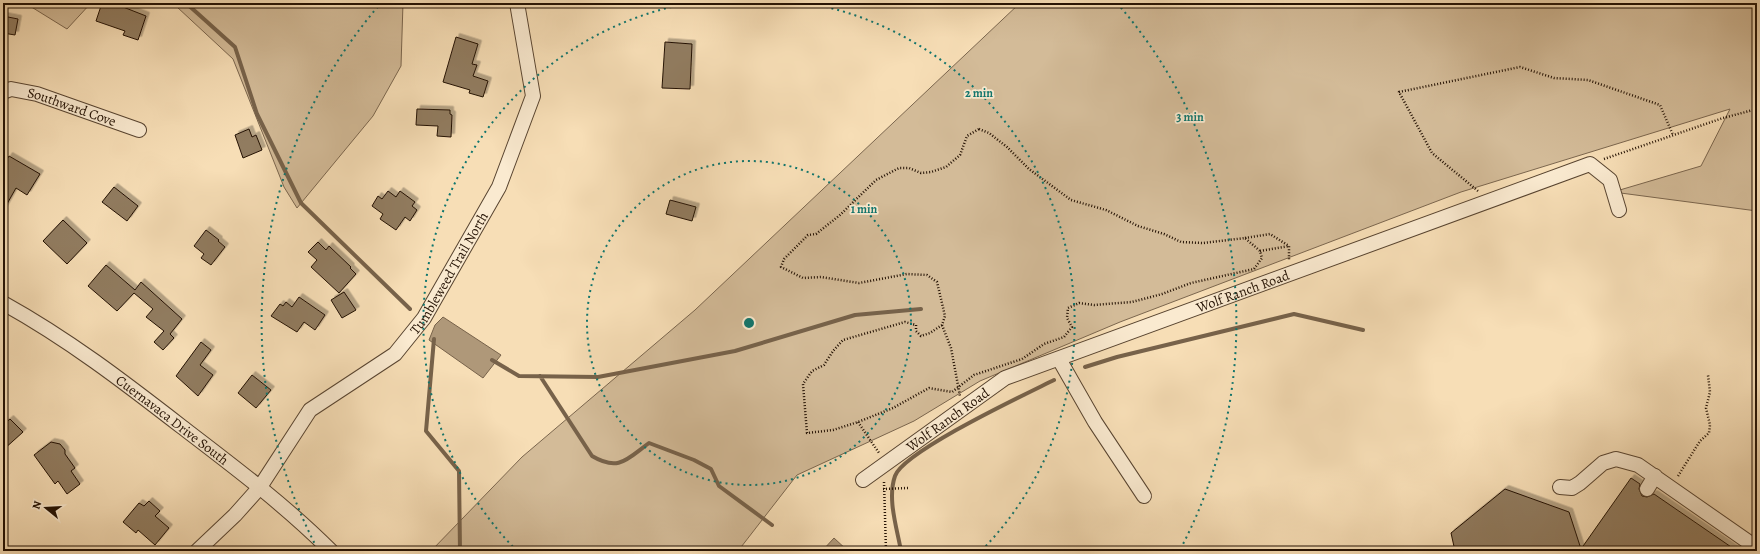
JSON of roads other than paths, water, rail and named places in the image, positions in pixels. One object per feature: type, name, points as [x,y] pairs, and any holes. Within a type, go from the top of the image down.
[{"type":"street","name":"Tumbleweed Trail North","points":[[197,551],[235,515],[260,487],[310,410],[395,354],[424,318],[499,187],[533,96],[517,3]]},
{"type":"street","name":"Southward Cove","points":[[3,92],[11,89],[37,94],[139,130]]},
{"type":"street","name":"Wolf Ranch Road","points":[[863,480],[1005,378],[1590,164],[1610,180],[1619,210]]},
{"type":"street","name":"Cuernavaca Drive South","points":[[3,303],[44,326],[97,361],[260,487],[331,551]]},
{"type":"street","points":[[1059,359],[1095,422],[1144,496]]},
{"type":"street","points":[[1560,487],[1572,488],[1603,463],[1616,459],[1638,464],[1757,548]]},
{"type":"street","points":[[1647,489],[1655,476]]},
{"type":"waterway","points":[[186,3],[235,47],[257,114],[301,203],[410,309]]},
{"type":"waterway","points":[[492,360],[519,376],[598,377],[735,351],[855,315],[921,309]]},
{"type":"waterway","points":[[1085,367],[1117,357],[1294,314],[1363,330]]},
{"type":"waterway","points":[[434,339],[426,431],[459,471],[460,551]]},
{"type":"waterway","points":[[540,376],[592,456],[609,463],[622,462],[649,443],[694,460],[711,469],[719,486],[772,525]]},
{"type":"waterway","points":[[901,551],[892,504],[892,494],[895,476],[903,465],[942,438],[1054,380]]}]
